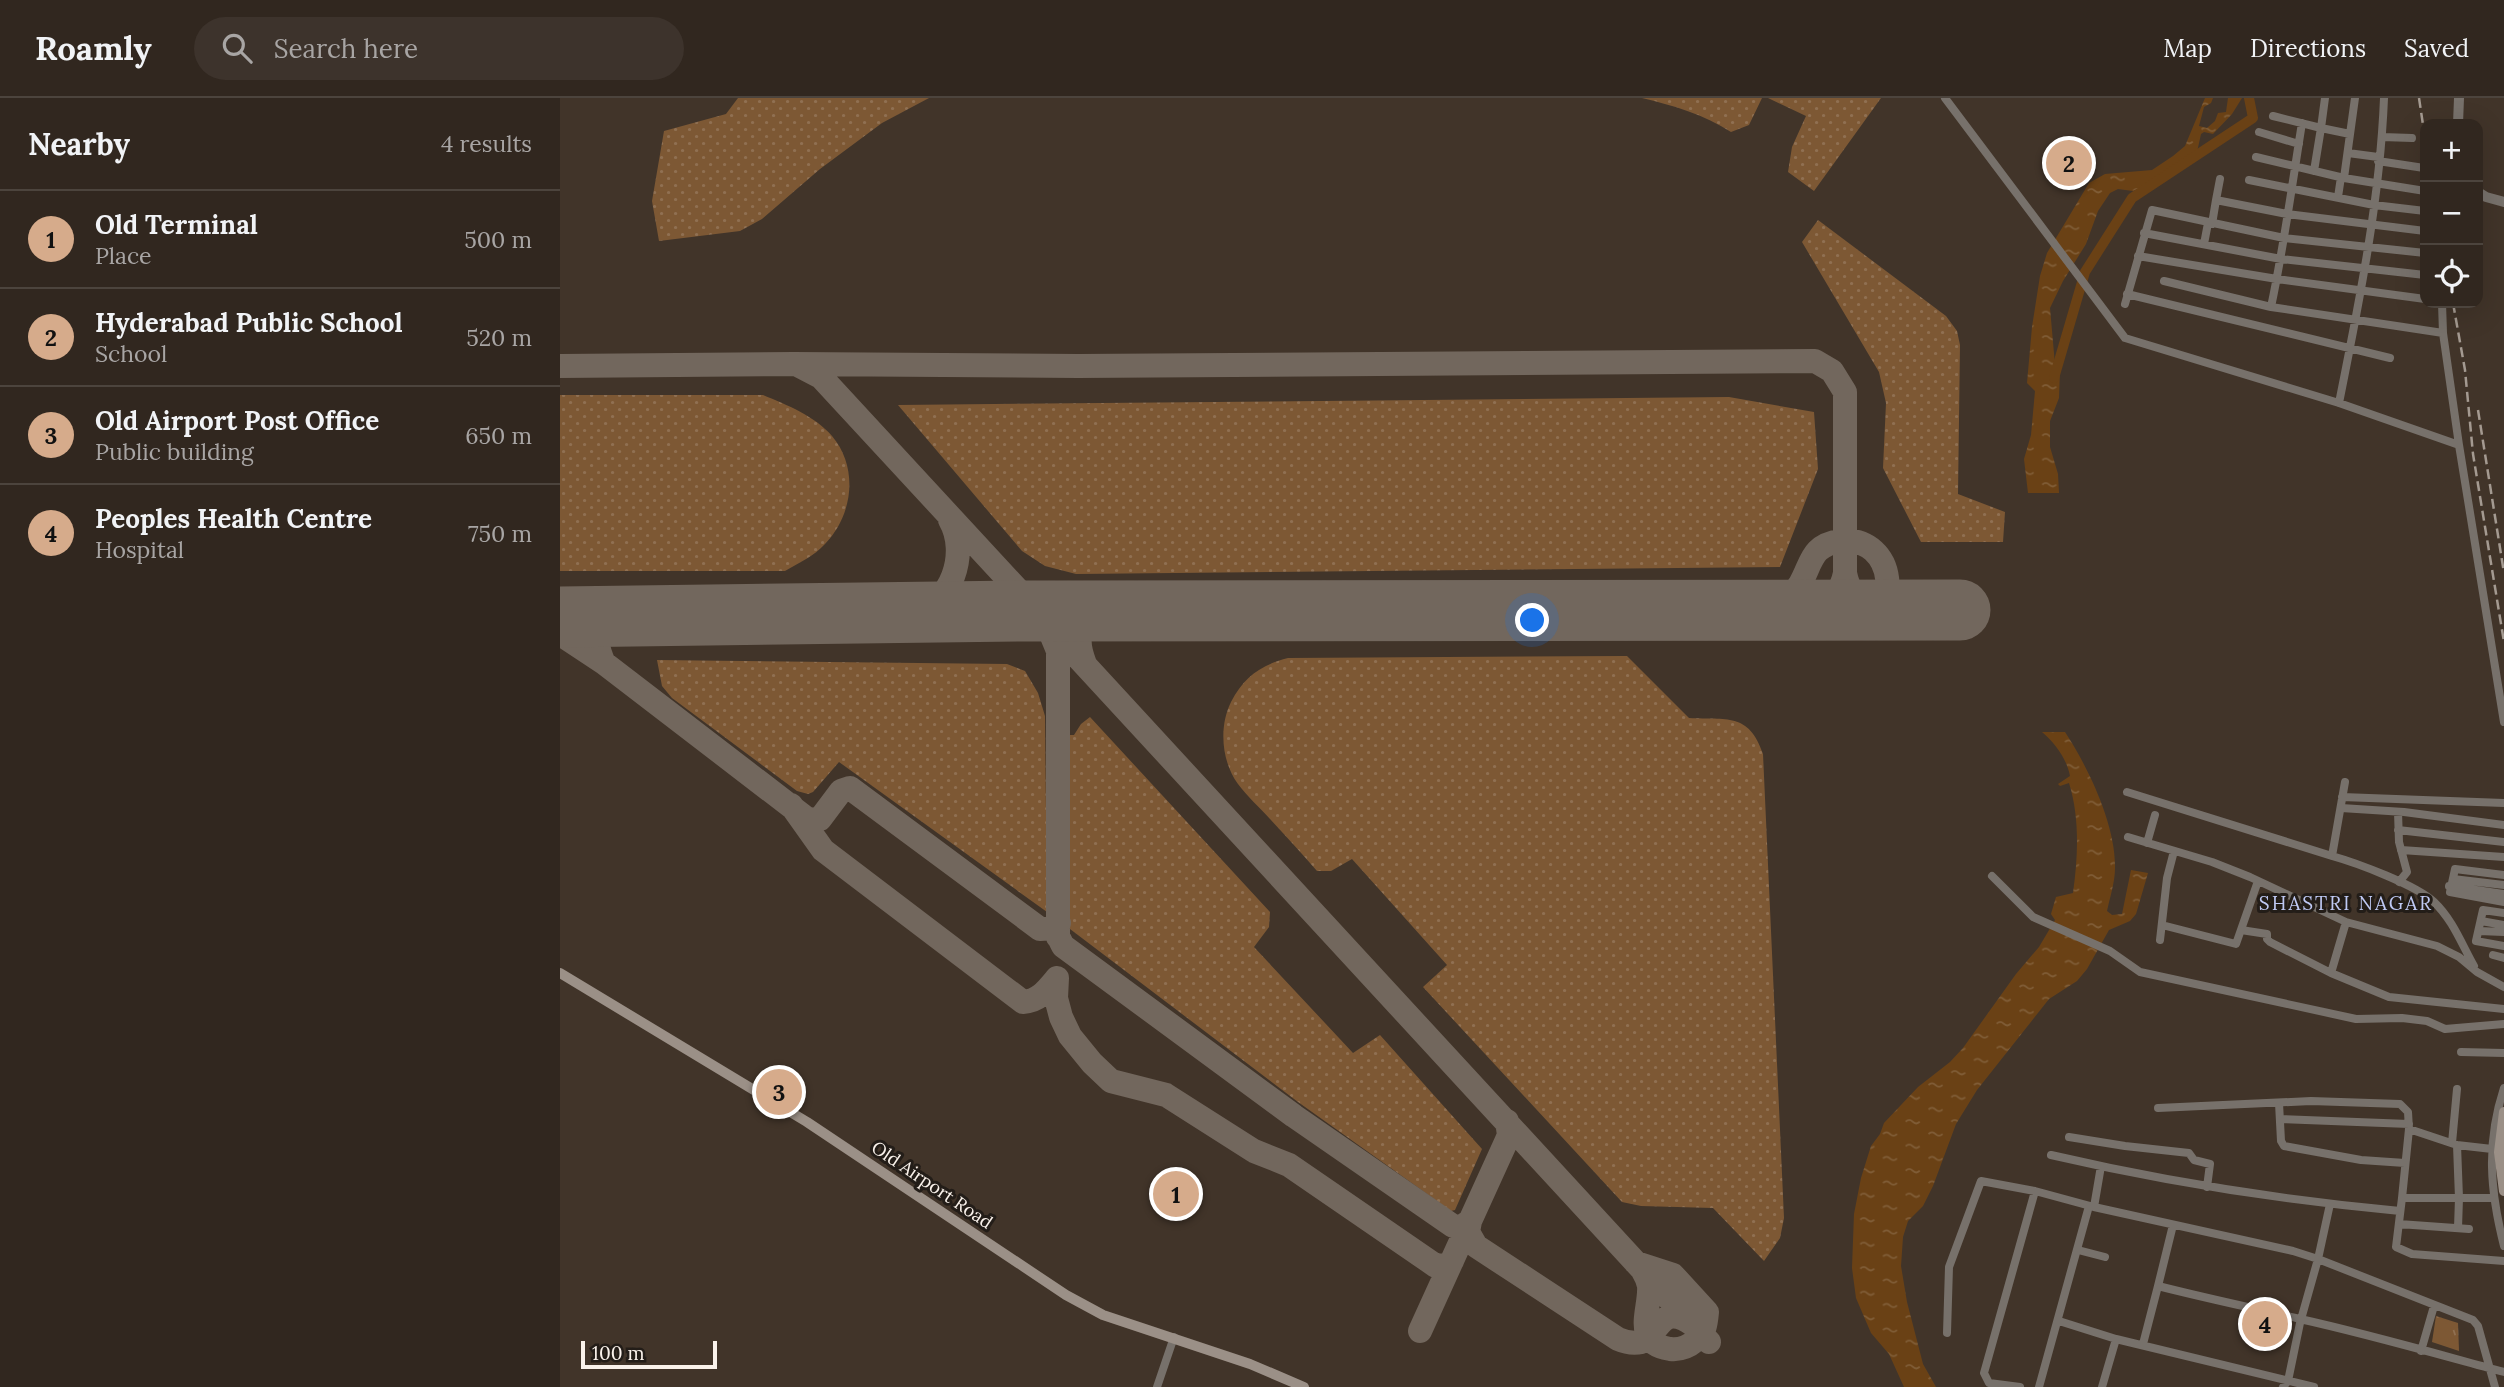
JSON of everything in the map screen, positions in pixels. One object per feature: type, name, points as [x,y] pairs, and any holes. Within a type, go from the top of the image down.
[{"type":"main road","name":"Old Airport Road","points":[[560,973],[807,1122],[1066,1295],[1104,1315],[1250,1364],[1304,1387]]},
{"type":"main road","points":[[2504,1112],[2500,1152],[2504,1191]]},
{"type":"street","points":[[1945,98],[2126,338],[2339,403],[2459,445]]},
{"type":"street","points":[[2314,171],[2325,98]]},
{"type":"street","points":[[2338,197],[2348,153],[2355,98]]},
{"type":"street","points":[[2339,403],[2356,321],[2374,205],[2384,98]]},
{"type":"street","points":[[2458,119],[2459,98]]},
{"type":"street","points":[[2273,116],[2350,134]]},
{"type":"street","points":[[2271,307],[2302,124]]},
{"type":"street","points":[[2259,132],[2299,144]]},
{"type":"street","points":[[2382,136],[2412,138]]},
{"type":"street","points":[[2348,153],[2378,157],[2378,161]]},
{"type":"street","points":[[2256,157],[2343,177],[2420,190]]},
{"type":"street","points":[[2378,161],[2420,166]]},
{"type":"street","points":[[2204,244],[2220,179]]},
{"type":"street","points":[[2249,180],[2374,205],[2420,210]]},
{"type":"street","points":[[2483,195],[2504,202]]},
{"type":"street","points":[[2216,200],[2287,214],[2420,230]]},
{"type":"street","points":[[2389,358],[2126,299],[2144,233],[2152,209],[2284,238],[2420,252]]},
{"type":"street","points":[[2144,233],[2281,258],[2420,274]]},
{"type":"street","points":[[2138,256],[2277,279],[2420,298]]},
{"type":"street","points":[[2164,281],[2271,307],[2443,333]]},
{"type":"street","points":[[2442,308],[2443,333],[2459,445],[2504,722]]},
{"type":"street","points":[[2332,856],[2345,782]]},
{"type":"street","points":[[2127,792],[2359,864],[2399,883],[2433,901],[2449,919],[2477,972]]},
{"type":"street","points":[[2342,797],[2504,803]]},
{"type":"street","points":[[2341,808],[2504,825]]},
{"type":"street","points":[[2398,812],[2401,850],[2407,872],[2399,883]]},
{"type":"street","points":[[2147,843],[2155,815]]},
{"type":"street","points":[[2398,830],[2504,842]]},
{"type":"street","points":[[2128,837],[2212,862],[2346,922],[2437,946],[2459,957],[2477,972],[2504,987]]},
{"type":"street","points":[[2401,850],[2504,857]]},
{"type":"street","points":[[2160,940],[2167,878],[2174,851]]},
{"type":"street","points":[[2504,875],[2455,869],[2450,892],[2504,902]]},
{"type":"street","points":[[1992,876],[2033,916],[2110,951],[2140,972],[2357,1019],[2402,1018],[2427,1021],[2445,1029],[2504,1024]]},
{"type":"street","points":[[2162,925],[2236,944],[2258,881]]},
{"type":"street","points":[[2451,883],[2504,885]]},
{"type":"street","points":[[2451,883],[2504,894]]},
{"type":"street","points":[[2504,913],[2483,910],[2476,941],[2504,946]]},
{"type":"street","points":[[2331,973],[2346,922]]},
{"type":"street","points":[[2480,926],[2504,925]]},
{"type":"street","points":[[2480,926],[2504,932]]},
{"type":"street","points":[[2241,930],[2267,934],[2270,942],[2331,973],[2389,997],[2504,1009]]},
{"type":"street","points":[[2493,955],[2504,958]]},
{"type":"street","points":[[2460,1052],[2504,1053]]},
{"type":"street","points":[[2504,1088],[2494,1127],[2491,1165],[2493,1198],[2504,1246]]},
{"type":"street","points":[[2457,1089],[2454,1144],[2459,1198],[2458,1228]]},
{"type":"street","points":[[2158,1108],[2352,1101],[2400,1104],[2408,1112],[2409,1126],[2396,1247],[2412,1254],[2504,1261]]},
{"type":"street","points":[[2279,1103],[2281,1141],[2284,1146],[2361,1160],[2405,1163]]},
{"type":"street","points":[[2280,1119],[2409,1126],[2454,1144],[2492,1149]]},
{"type":"street","points":[[2494,1127],[2504,1128]]},
{"type":"street","points":[[2069,1136],[2124,1146],[2189,1153],[2194,1160],[2210,1164],[2207,1187]]},
{"type":"street","points":[[2051,1154],[2207,1187],[2400,1211]]},
{"type":"street","points":[[2491,1165],[2504,1165]]},
{"type":"street","points":[[2039,1387],[2101,1166]]},
{"type":"street","points":[[1947,1333],[1949,1268],[1981,1181],[2293,1251],[2473,1320],[2478,1326],[2495,1387]]},
{"type":"street","points":[[2020,1387],[1989,1383],[1984,1373],[2035,1191]]},
{"type":"street","points":[[2402,1198],[2493,1198]]},
{"type":"street","points":[[2286,1384],[2330,1204]]},
{"type":"street","points":[[2399,1224],[2469,1229]]},
{"type":"street","points":[[2143,1344],[2173,1225]]},
{"type":"street","points":[[2078,1250],[2105,1256]]},
{"type":"street","points":[[2158,1286],[2470,1361],[2504,1372]]},
{"type":"street","points":[[2421,1351],[2434,1306]]},
{"type":"street","points":[[2059,1321],[2116,1339],[2286,1384],[2314,1387]]},
{"type":"street","points":[[1157,1387],[1174,1337]]},
{"type":"street","points":[[2102,1387],[2116,1339]]},
{"type":"green space","points":[[738,98],[929,98],[882,123],[820,169],[762,219],[740,231],[659,241],[652,201],[664,131],[726,114]]},
{"type":"green space","points":[[1642,98],[1762,98],[1749,125],[1731,132],[1688,111]]},
{"type":"green space","points":[[1768,98],[1881,98],[1814,191],[1788,172],[1792,147],[1806,116]]},
{"type":"green space","points":[[1818,220],[1946,316],[1957,331],[1960,345],[1958,494],[2005,512],[2003,542],[1921,542],[1883,468],[1886,403],[1879,372],[1802,242]]},
{"type":"green space","points":[[560,395],[763,395],[782,403],[825,429],[841,449],[849,477],[847,506],[842,519],[821,548],[785,571],[560,571]]},
{"type":"green space","points":[[1729,397],[1814,412],[1818,469],[1780,567],[1076,574],[1045,566],[1022,551],[898,405]]},
{"type":"green space","points":[[1627,656],[1689,718],[1735,721],[1751,731],[1763,754],[1784,1218],[1780,1238],[1764,1261],[1713,1208],[1641,1206],[1622,1202],[1423,987],[1447,965],[1352,859],[1331,871],[1317,871],[1245,793],[1232,775],[1225,754],[1223,732],[1227,711],[1236,693],[1254,673],[1288,658]]},
{"type":"green space","points":[[657,660],[1007,664],[1025,671],[1038,693],[1045,716],[1047,912],[839,762],[813,792],[808,794],[797,791],[672,698],[662,686]]},
{"type":"green space","points":[[1090,717],[1270,912],[1269,927],[1254,947],[1353,1053],[1380,1035],[1482,1149],[1455,1210],[1451,1211],[1298,1102],[1070,929],[1069,735],[1074,735]]},
{"type":"green space","points":[[2436,1316],[2458,1323],[2459,1351],[2432,1342]]},
{"type":"water","points":[[2205,98],[2213,98],[2211,103],[2204,107],[2199,126],[2207,128],[2215,121],[2218,113],[2226,112],[2228,98],[2242,98],[2232,114],[2213,134],[2201,134],[2197,152],[2143,187],[2133,191],[2118,189],[2110,193],[2098,211],[2086,244],[2050,308],[2055,365],[2060,371],[2059,398],[2050,421],[2050,447],[2058,474],[2059,493],[2028,493],[2024,459],[2031,435],[2035,391],[2027,383],[2032,327],[2040,276],[2047,253],[2089,183],[2105,174],[2152,170],[2173,156],[2185,146]]},
{"type":"water","points":[[2042,732],[2065,732],[2083,762],[2106,815],[2115,868],[2107,911],[2112,915],[2122,914],[2131,870],[2148,873],[2136,914],[2130,921],[2109,930],[2087,969],[2077,981],[2049,999],[1977,1090],[1956,1124],[1923,1206],[1908,1221],[1903,1237],[1901,1266],[1907,1302],[1923,1364],[1936,1387],[1904,1387],[1889,1354],[1871,1333],[1856,1298],[1852,1268],[1854,1214],[1861,1178],[1871,1146],[1884,1123],[1918,1087],[1963,1048],[2016,974],[2039,947],[2055,920],[2051,914],[2056,897],[2073,893],[2077,852],[2075,810],[2069,783],[2060,786],[2058,784],[2070,776],[2060,752]]},
{"type":"waterway","points":[[2054,378],[2085,272],[2132,198],[2253,118],[2249,98]]},
{"type":"taxiway","points":[[560,366],[1815,361],[1832,371],[1845,392],[1845,573],[1849,587],[1856,597],[1879,611]]},
{"type":"taxiway","points":[[798,365],[821,377],[1028,601],[1049,612]]},
{"type":"taxiway","points":[[913,612],[938,599],[953,576],[958,547],[950,520]]},
{"type":"taxiway","points":[[1755,611],[1786,599],[1800,584],[1813,556],[1831,543],[1859,543],[1873,551],[1883,563],[1887,579],[1886,594],[1880,609],[1868,620],[1841,626],[1761,611]]},
{"type":"taxiway","points":[[1811,611],[1834,597],[1845,573]]},
{"type":"taxiway","points":[[1021,611],[1041,620],[1061,639],[1709,1342]]},
{"type":"taxiway","points":[[1085,664],[1080,645],[1082,631],[1109,611]]},
{"type":"taxiway","points":[[604,663],[598,643],[599,629],[601,623],[615,617]]},
{"type":"taxiway","points":[[1049,629],[1058,651],[1058,937]]},
{"type":"taxiway","points":[[560,634],[604,663],[806,818],[820,819],[841,791],[850,788],[1040,929],[1054,928],[1059,923]]},
{"type":"taxiway","points":[[791,805],[823,850],[1023,1002],[1038,997],[1057,978],[1056,998],[1070,1036],[1111,1081],[1166,1095],[1254,1151],[1289,1165],[1436,1266],[1447,1265],[1452,1261]]},
{"type":"taxiway","points":[[1058,936],[1063,946],[1294,1116],[1453,1226],[1461,1227],[1470,1221]]},
{"type":"taxiway","points":[[1420,1331],[1509,1135],[1507,1121]]},
{"type":"taxiway","points":[[1470,1221],[1468,1232],[1476,1246],[1618,1339],[1641,1342],[1666,1318],[1681,1318],[1692,1324]]},
{"type":"taxiway","points":[[1636,1263],[1673,1275],[1707,1312],[1703,1332],[1692,1343],[1670,1349],[1658,1346],[1651,1340],[1646,1324],[1649,1286],[1643,1271]]},
{"type":"runway","points":[[560,617],[1021,611],[1960,610]]},
{"type":"railway","points":[[2419,98],[2422,119]]},
{"type":"railway","points":[[2454,308],[2465,370],[2473,454],[2504,642]]},
{"type":"railway","points":[[2478,410],[2504,573]]},
{"type":"place","name":"Hyderabad Public School","points":[[2069,163]]},
{"type":"place","name":"Old Airport Post Office","points":[[779,1092]]},
{"type":"place","name":"Old Terminal","points":[[1176,1194]]},
{"type":"place","name":"Peoples Health Centre","points":[[2265,1324]]},
{"type":"district","name":"SHASTRI NAGAR","points":[[2346,903]]}]
